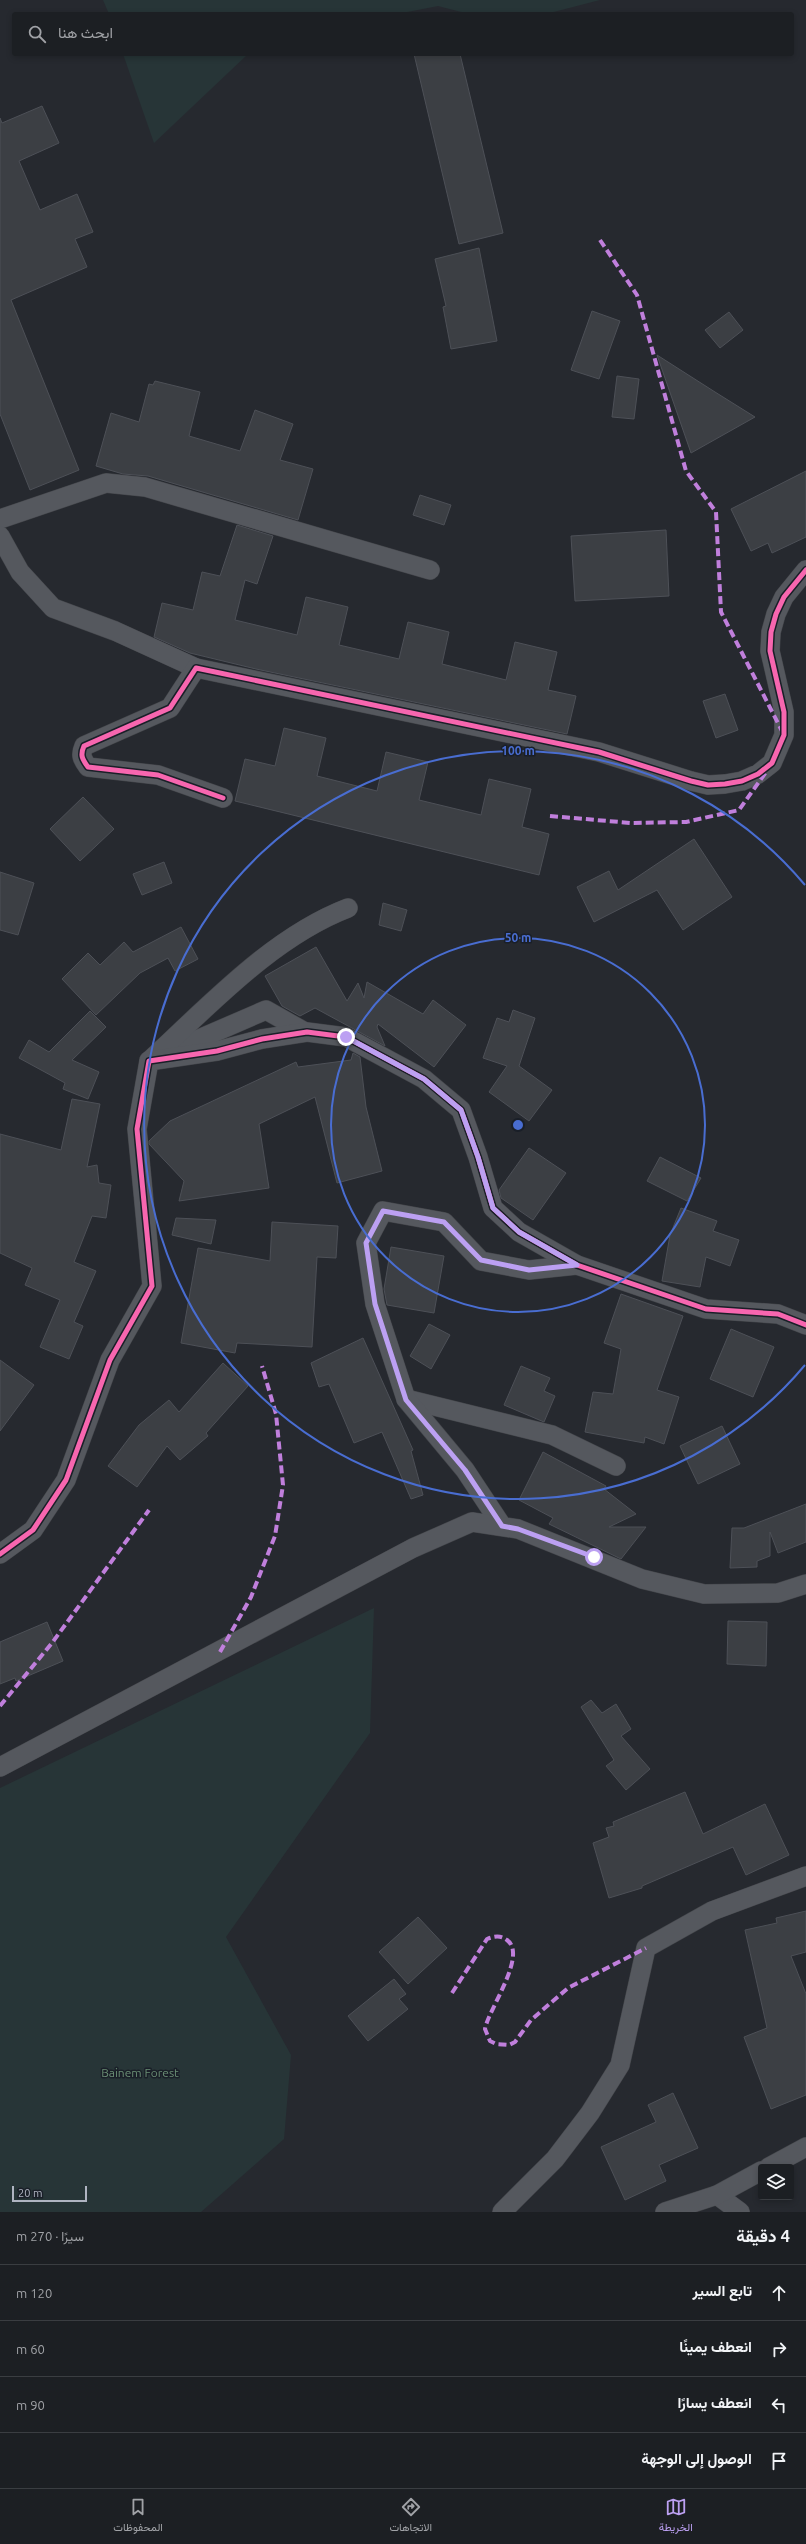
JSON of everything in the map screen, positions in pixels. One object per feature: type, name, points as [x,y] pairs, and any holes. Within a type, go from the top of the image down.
[{"type":"street","points":[[0,519],[106,483],[145,487],[430,570]]},
{"type":"street","points":[[0,536],[20,572],[53,608],[115,631],[196,668],[599,752],[690,781],[708,785],[725,784],[752,776],[772,763],[784,735],[784,712],[771,657],[771,632],[776,614],[784,597],[806,570]]},
{"type":"street","points":[[196,668],[170,708],[84,746],[81,753],[82,760],[88,767],[158,775],[223,798]]},
{"type":"street","points":[[0,1554],[33,1530],[66,1480],[110,1360],[152,1286],[137,1129],[149,1061],[246,972],[325,916],[348,908]]},
{"type":"street","points":[[149,1061],[266,1010],[305,1032]]},
{"type":"street","points":[[149,1061],[216,1051],[262,1039],[305,1032],[346,1037],[424,1079],[461,1110],[478,1157],[493,1208],[519,1232],[577,1265],[706,1308],[778,1314],[806,1325]]},
{"type":"street","points":[[502,1526],[465,1470],[406,1400],[375,1304],[366,1243],[383,1211],[444,1222],[481,1260],[529,1270],[577,1265]]},
{"type":"street","points":[[406,1400],[552,1435],[616,1466]]},
{"type":"street","points":[[0,1767],[413,1548],[472,1522],[518,1529],[642,1579],[704,1594],[778,1593],[806,1584]]},
{"type":"street","points":[[502,2212],[555,2159],[590,2113],[620,2065],[646,1948],[712,1911],[806,1876]]},
{"type":"street","points":[[775,2164],[806,2147]]},
{"type":"street","points":[[665,2212],[717,2203],[758,2173]]},
{"type":"street","points":[[717,2203],[740,2212]]},
{"type":"green space","points":[[103,0],[600,0],[554,12],[461,12],[438,6],[407,12],[108,12]]},
{"type":"green space","points":[[124,56],[246,56],[154,143]]},
{"type":"green space","name":"Bainem Forest","points":[[374,1608],[370,1733],[226,1937],[291,2055],[284,2139],[201,2212],[0,2212],[0,1788]]},
{"type":"building","points":[[414,56],[460,56],[503,233],[459,244]]},
{"type":"building","points":[[42,106],[59,143],[19,161],[40,210],[77,194],[93,232],[75,239],[87,267],[11,300],[79,470],[30,490],[0,414],[0,118],[2,123]]},
{"type":"building","points":[[479,248],[497,341],[451,349],[443,307],[446,306],[435,259]]},
{"type":"building","points":[[592,311],[620,321],[599,379],[571,370]]},
{"type":"building","points":[[729,312],[743,330],[720,348],[705,330]]},
{"type":"building","points":[[657,355],[715,392],[755,417],[691,453]]},
{"type":"building","points":[[617,376],[639,379],[634,419],[612,417]]},
{"type":"building","points":[[155,381],[200,392],[189,436],[240,451],[255,410],[293,424],[280,460],[313,469],[298,520],[148,476],[123,474],[96,466],[111,413],[139,422],[149,384],[153,385]]},
{"type":"building","points":[[806,471],[806,537],[772,553],[768,543],[751,551],[731,509]]},
{"type":"building","points":[[420,495],[451,505],[444,525],[413,515]]},
{"type":"building","points":[[237,525],[273,536],[257,584],[245,580],[235,620],[297,635],[306,597],[348,607],[339,645],[399,659],[408,622],[449,632],[442,664],[506,680],[515,642],[557,652],[548,690],[576,696],[567,734],[256,669],[190,653],[154,637],[162,603],[193,610],[202,572],[220,576]]},
{"type":"building","points":[[666,530],[669,596],[575,601],[571,536]]},
{"type":"building","points":[[725,694],[738,730],[716,738],[703,701]]},
{"type":"building","points":[[284,728],[326,738],[317,776],[377,791],[386,752],[428,762],[419,800],[481,815],[489,779],[531,789],[522,827],[549,834],[539,875],[235,801],[245,759],[275,766]]},
{"type":"building","points":[[83,797],[114,829],[80,861],[50,829]]},
{"type":"building","points":[[694,839],[732,897],[683,930],[657,890],[594,922],[577,887],[609,871],[618,890]]},
{"type":"building","points":[[164,862],[172,883],[142,895],[133,874]]},
{"type":"building","points":[[0,872],[34,883],[18,935],[0,930]]},
{"type":"building","points":[[383,903],[407,910],[401,931],[379,925]]},
{"type":"building","points":[[181,927],[198,959],[175,971],[168,958],[140,973],[96,1015],[62,979],[88,953],[100,965],[124,942],[133,952]]},
{"type":"building","points":[[316,947],[347,1001],[358,983],[364,998],[367,982],[423,1014],[433,1000],[466,1025],[434,1067],[378,1024],[377,1027],[385,1046],[315,1008],[300,1016],[282,1006],[265,976]]},
{"type":"building","points":[[513,1010],[535,1018],[519,1066],[552,1090],[529,1121],[489,1092],[507,1066],[483,1058],[497,1018],[509,1022]]},
{"type":"building","points":[[90,1011],[106,1027],[72,1060],[99,1072],[88,1099],[63,1089],[65,1083],[19,1058],[29,1040],[49,1052]]},
{"type":"building","points":[[353,1053],[360,1057],[366,1107],[382,1171],[337,1183],[315,1097],[259,1124],[269,1188],[179,1201],[184,1181],[149,1144],[149,1141],[170,1121],[296,1062],[298,1067],[351,1060]]},
{"type":"building","points":[[72,1099],[100,1104],[87,1167],[97,1165],[99,1183],[111,1185],[106,1218],[92,1216],[74,1262],[96,1271],[74,1322],[83,1326],[69,1359],[40,1347],[60,1300],[25,1285],[32,1268],[0,1253],[0,1134],[61,1150]]},
{"type":"building","points":[[529,1148],[566,1173],[533,1220],[501,1198],[499,1190]]},
{"type":"building","points":[[660,1157],[701,1178],[687,1201],[647,1181]]},
{"type":"building","points":[[681,1208],[717,1221],[713,1231],[739,1240],[730,1266],[706,1257],[700,1287],[662,1281],[670,1235]]},
{"type":"building","points":[[176,1218],[216,1220],[211,1244],[172,1235]]},
{"type":"building","points":[[272,1222],[338,1226],[336,1258],[317,1257],[312,1347],[237,1343],[235,1353],[181,1343],[198,1248],[270,1261]]},
{"type":"building","points":[[391,1247],[444,1256],[434,1313],[387,1305],[384,1289]]},
{"type":"building","points":[[621,1294],[683,1316],[657,1390],[679,1397],[664,1444],[645,1437],[644,1443],[585,1432],[593,1392],[613,1394],[621,1349],[604,1343]]},
{"type":"building","points":[[429,1324],[450,1335],[431,1369],[410,1356]]},
{"type":"building","points":[[731,1329],[774,1347],[753,1397],[710,1379]]},
{"type":"building","points":[[363,1338],[413,1450],[411,1451],[423,1495],[411,1499],[382,1432],[354,1443],[329,1384],[319,1387],[311,1363]]},
{"type":"building","points":[[0,1360],[34,1385],[0,1431]]},
{"type":"building","points":[[223,1363],[248,1386],[206,1433],[208,1436],[180,1460],[167,1446],[137,1487],[108,1466],[139,1425],[169,1400],[179,1412]]},
{"type":"building","points":[[521,1366],[550,1378],[544,1391],[555,1396],[544,1422],[504,1405]]},
{"type":"building","points":[[722,1426],[740,1464],[698,1484],[680,1446]]},
{"type":"building","points":[[543,1452],[606,1486],[604,1489],[636,1514],[609,1527],[646,1527],[621,1559],[549,1524],[553,1518],[519,1500]]},
{"type":"building","points":[[806,1504],[806,1542],[778,1553],[770,1532],[770,1556],[757,1561],[757,1567],[730,1568],[732,1528],[744,1528]]},
{"type":"building","points":[[728,1621],[767,1622],[766,1666],[727,1664]]},
{"type":"building","points":[[47,1622],[63,1661],[16,1681],[15,1678],[0,1684],[0,1642]]},
{"type":"building","points":[[591,1700],[602,1713],[616,1704],[631,1729],[621,1736],[650,1769],[626,1790],[606,1766],[614,1760],[581,1707]]},
{"type":"building","points":[[685,1792],[703,1834],[765,1804],[789,1855],[746,1875],[733,1847],[642,1886],[642,1888],[609,1898],[593,1843],[609,1837],[606,1828],[614,1826],[613,1822]]},
{"type":"building","points":[[806,1911],[806,1952],[791,1956],[806,1994],[806,2095],[771,2109],[744,2037],[767,2028],[745,1930],[777,1923],[776,1918]]},
{"type":"building","points":[[418,1917],[447,1948],[408,1984],[379,1952]]},
{"type":"building","points":[[394,1979],[406,1994],[399,1999],[408,2009],[368,2041],[348,2016]]},
{"type":"building","points":[[673,2093],[698,2148],[659,2165],[666,2181],[625,2200],[601,2147],[656,2122],[648,2105]]},
{"type":"marked path","points":[[600,240],[637,295],[686,471],[716,512],[721,612],[782,731]]},
{"type":"marked path","points":[[550,816],[631,823],[686,822],[739,810],[766,772]]},
{"type":"marked path","points":[[220,1652],[251,1597],[275,1536],[283,1485],[276,1414],[262,1366]]},
{"type":"marked path","points":[[0,1706],[52,1643],[149,1510]]},
{"type":"marked path","points":[[452,1993],[487,1939],[497,1936],[507,1940],[512,1947],[513,1958],[505,1983],[485,2029],[490,2041],[496,2044],[509,2045],[515,2042],[531,2020],[568,1988],[646,1948]]},
{"type":"cycle path","points":[[223,798],[158,775],[88,767],[82,757],[84,746],[170,708],[196,668],[599,752],[708,785],[742,781],[758,774],[772,763],[784,735],[784,712],[770,651],[771,632],[776,614],[784,597],[806,570]]},
{"type":"cycle path","points":[[0,1554],[33,1530],[66,1480],[110,1360],[152,1286],[137,1129],[149,1061],[217,1051],[262,1039],[307,1032],[346,1037],[424,1079],[461,1110],[478,1157],[493,1208],[519,1232],[577,1265],[706,1309],[778,1314],[806,1325]]},
{"type":"route","points":[[346,1037],[424,1079],[461,1110],[478,1157],[493,1208],[519,1232],[577,1265],[529,1270],[481,1260],[444,1222],[383,1211],[366,1243],[375,1304],[389,1352],[406,1400],[465,1470],[502,1526],[518,1529],[594,1557]]}]
